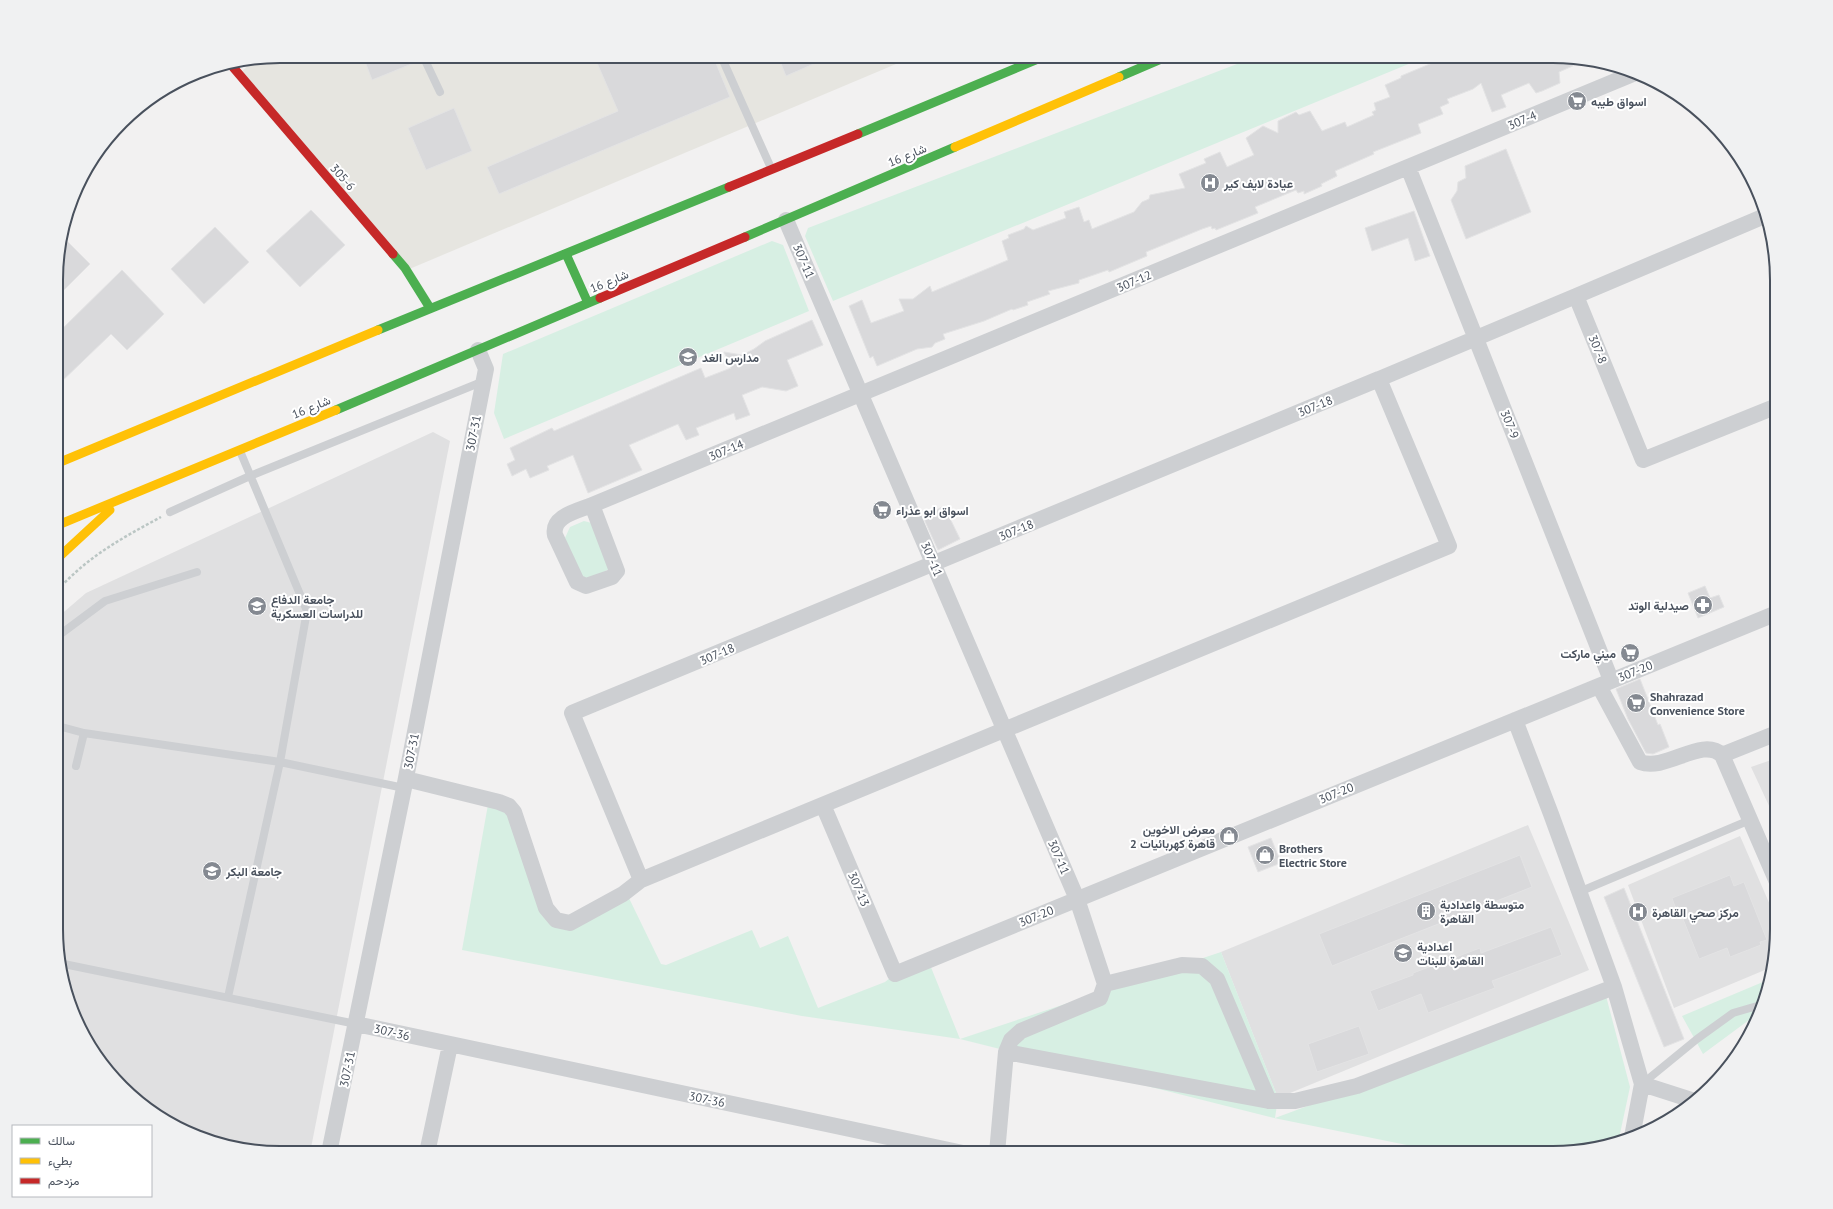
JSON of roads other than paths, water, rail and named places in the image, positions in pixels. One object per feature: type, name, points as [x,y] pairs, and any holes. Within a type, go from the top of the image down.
[{"type":"main road","points":[[63,461],[430,308],[772,170],[1028,63]]},
{"type":"main road","name":"شارع 16","points":[[63,523],[119,501],[786,220],[1152,63]]},
{"type":"main road","points":[[239,74],[247,66]]},
{"type":"main road","name":"305-6","points":[[234,68],[405,268],[430,308]]},
{"type":"main road","points":[[566,254],[588,303]]},
{"type":"main road","points":[[63,553],[119,501]]},
{"type":"street","name":"307-4","points":[[1408,167],[1628,76]]},
{"type":"street","name":"307-9","points":[[1408,167],[1476,338],[1605,683],[1640,762],[1646,764],[1656,764],[1706,749],[1716,750],[1722,755]]},
{"type":"street","name":"307-12","points":[[861,394],[1408,167]]},
{"type":"street","points":[[1576,296],[1761,217]]},
{"type":"street","name":"307-11","points":[[786,220],[1077,899],[1105,984]]},
{"type":"street","name":"307-18","points":[[641,880],[572,714],[1576,296]]},
{"type":"street","name":"307-8","points":[[1576,296],[1643,460],[1770,408]]},
{"type":"street","name":"307-31","points":[[330,1146],[405,784],[484,381],[486,369],[478,350]]},
{"type":"street","points":[[405,784],[499,802],[509,806],[514,812],[546,908],[556,920],[570,923],[623,894],[641,880],[1449,546],[1379,379]]},
{"type":"street","name":"307-14","points":[[592,505],[617,571],[612,577],[586,586],[577,582],[554,531],[559,520],[592,505],[861,394]]},
{"type":"street","name":"307-20","points":[[895,974],[1770,615]]},
{"type":"street","points":[[1515,720],[1614,987],[1642,1084],[1633,1131]]},
{"type":"street","points":[[1770,735],[1722,755],[1770,868]]},
{"type":"street","name":"307-13","points":[[823,805],[895,974]]},
{"type":"street","points":[[998,1146],[1006,1052],[1011,1040],[1021,1031],[1100,998],[1105,984],[1182,965],[1202,966],[1217,979],[1268,1101]]},
{"type":"street","points":[[1006,1052],[1268,1101],[1295,1101],[1357,1086],[1614,987]]},
{"type":"street","name":"307-36","points":[[356,1024],[930,1146]]},
{"type":"street","points":[[428,1146],[450,1045]]},
{"type":"street","points":[[1642,1084],[1688,1099]]},
{"type":"lane","points":[[426,63],[440,92]]},
{"type":"lane","points":[[724,63],[772,170]]},
{"type":"lane","points":[[170,512],[250,476],[484,381]]},
{"type":"lane","points":[[228,997],[280,762],[307,611],[240,450]]},
{"type":"lane","points":[[63,632],[105,601],[196,572]]},
{"type":"lane","points":[[63,728],[84,734],[280,762],[405,784]]},
{"type":"lane","points":[[76,766],[84,734]]},
{"type":"lane","points":[[1579,892],[1750,820]]},
{"type":"lane","points":[[66,964],[356,1024]]},
{"type":"lane","points":[[1642,1084],[1696,1039],[1733,1013],[1756,1006]]},
{"type":"place","name":"اسواق طيبه","points":[[1577,101]]},
{"type":"place","name":"عيادة لايف كير","points":[[1210,183]]},
{"type":"place","name":"مدارس الغد","points":[[688,357]]},
{"type":"place","name":"اسواق ابو عذراء","points":[[882,510]]},
{"type":"place","name":"صيدلية الوتد","points":[[1703,605]]},
{"type":"place","name":"جامعة الدفاع للدراسات العسكرية","points":[[257,606]]},
{"type":"place","name":"ميني ماركت","points":[[1630,653]]},
{"type":"place","name":"Shahrazad Convenience Store","points":[[1636,703]]},
{"type":"place","name":"معرض الاخوين قاهرة كهربائيات 2","points":[[1229,836]]},
{"type":"place","name":"Brothers Electric Store","points":[[1265,855]]},
{"type":"place","name":"جامعة البكر","points":[[212,871]]},
{"type":"place","name":"متوسطة واعدادية القاهرة","points":[[1426,911]]},
{"type":"place","name":"مركز صحي القاهرة","points":[[1638,912]]},
{"type":"place","name":"اعدادية القاهرة للبنات","points":[[1403,953]]}]
